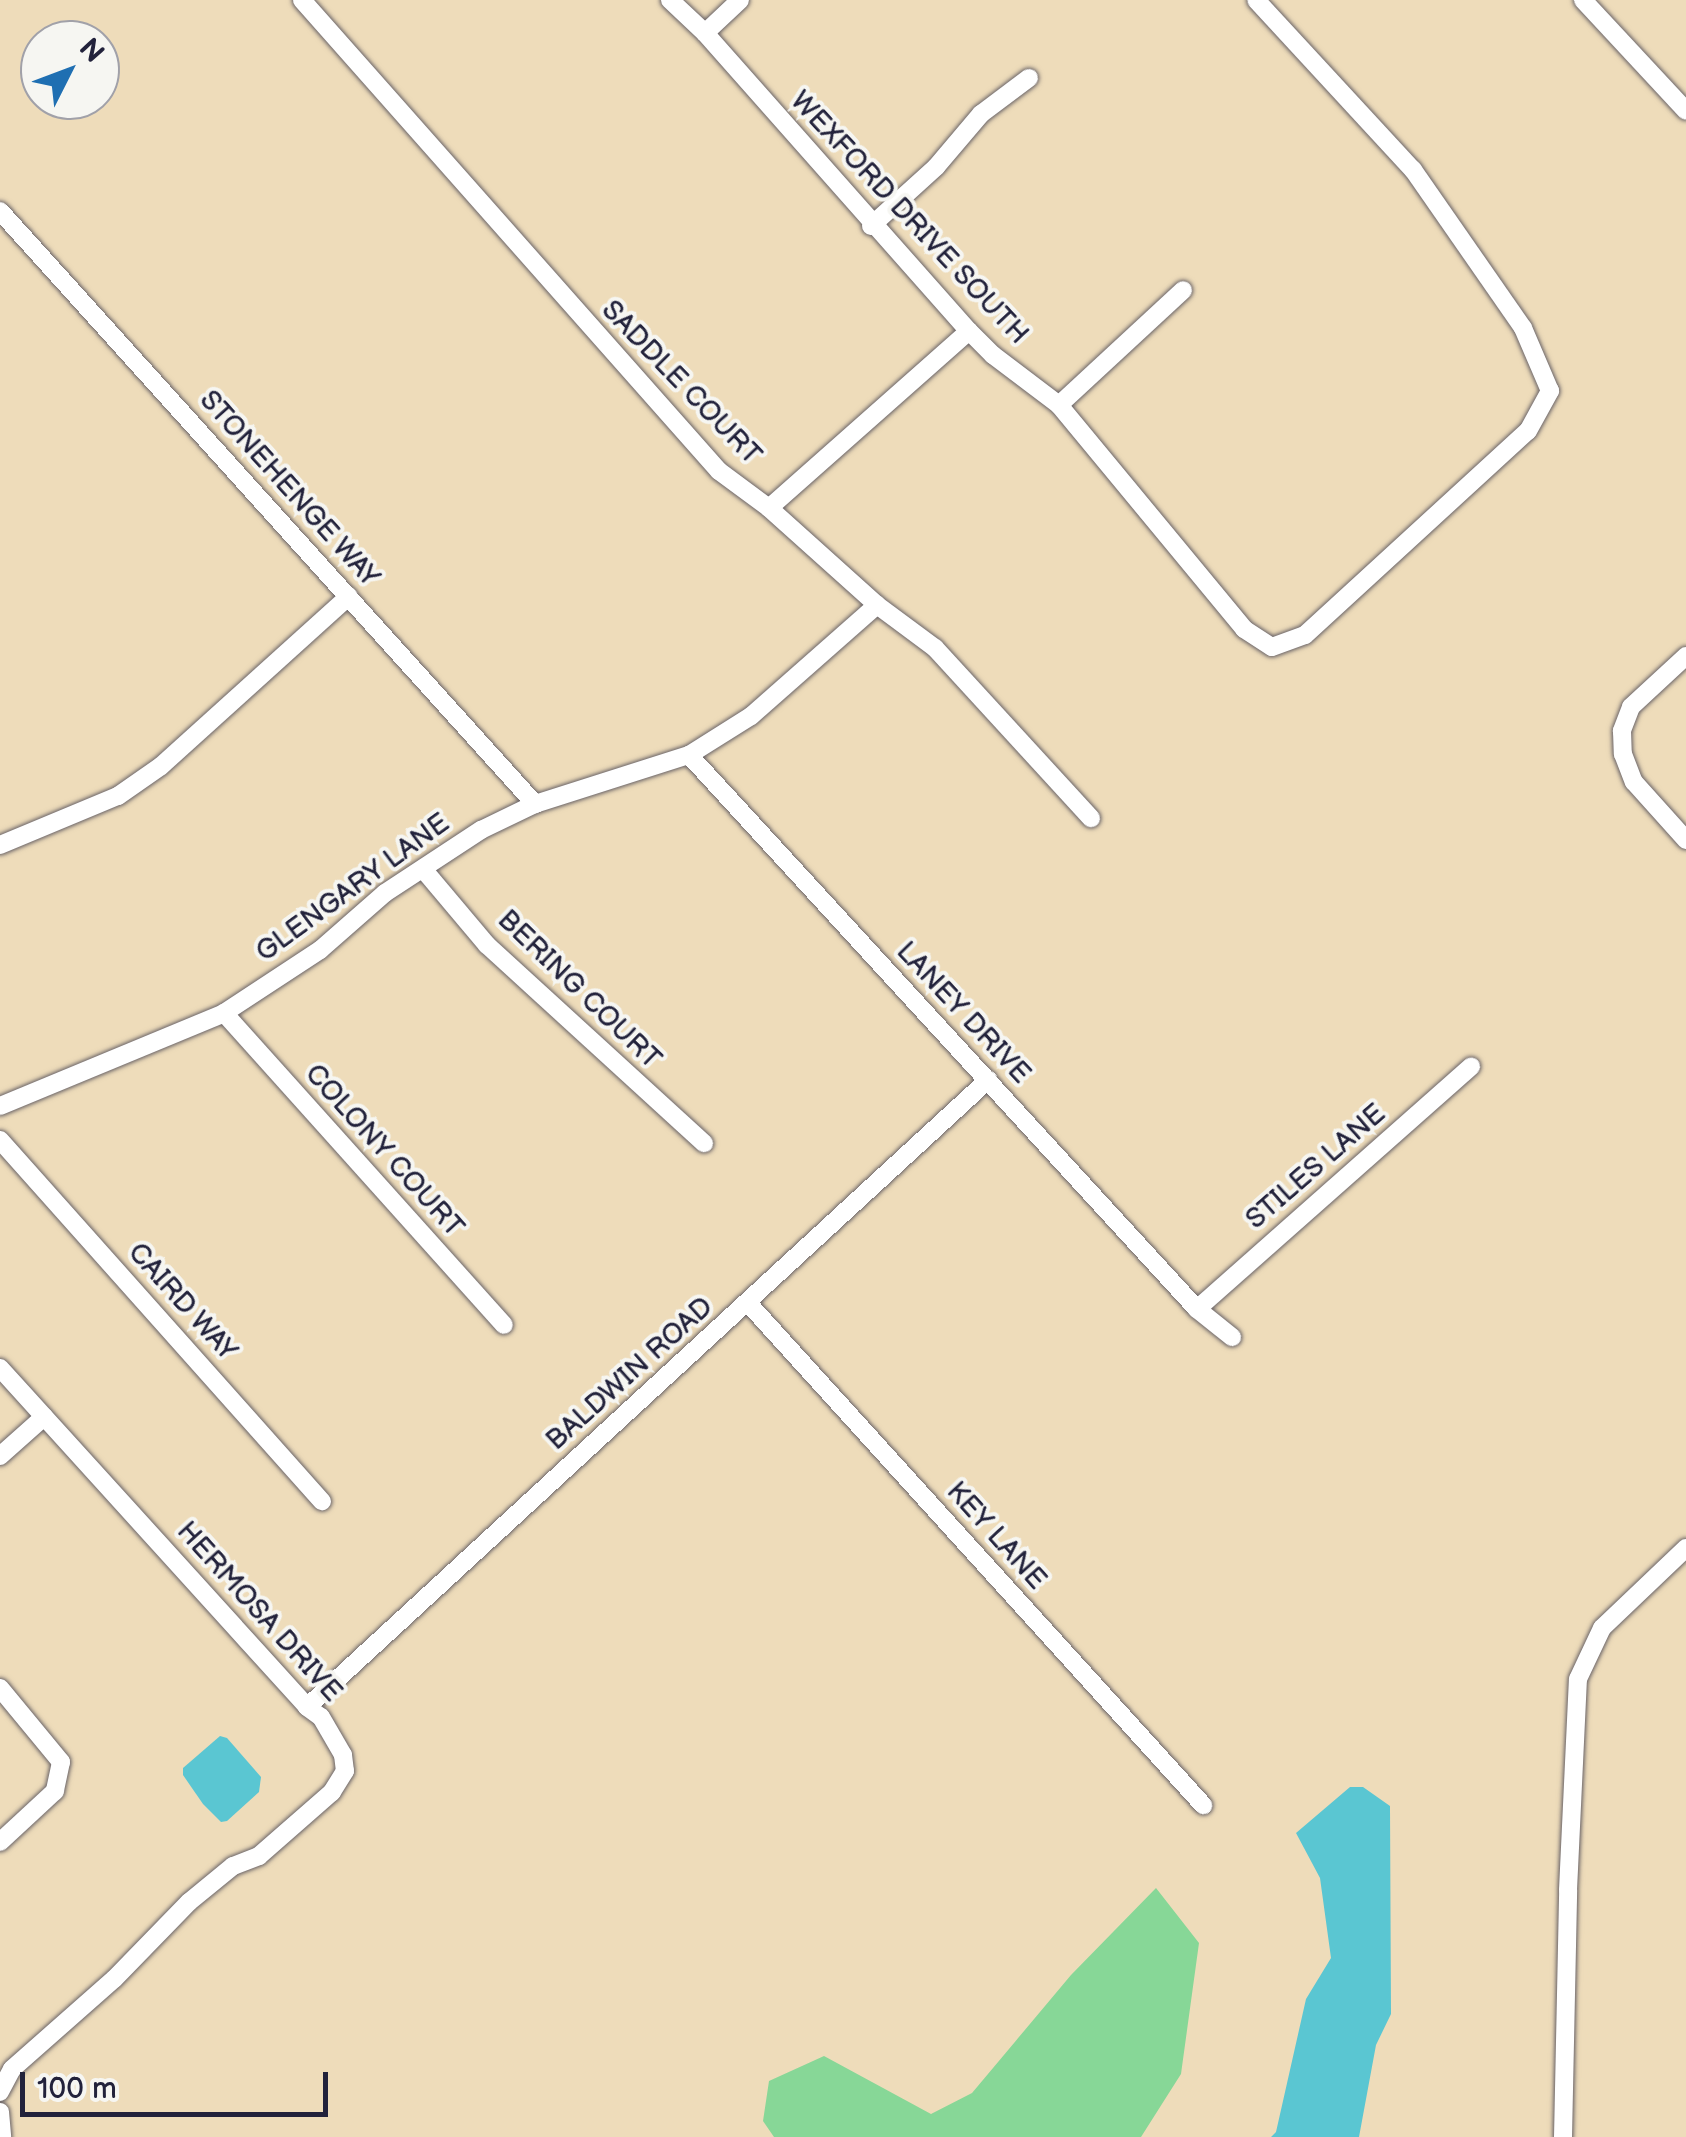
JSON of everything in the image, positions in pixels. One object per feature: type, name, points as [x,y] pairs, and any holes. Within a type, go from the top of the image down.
[{"type":"street","name":"SADDLE COURT","points":[[302,0],[719,472],[769,508],[876,604],[935,648],[1091,818]]},
{"type":"street","name":"WEXFORD DRIVE SOUTH","points":[[670,0],[705,32],[871,226],[992,356],[1059,405],[1244,629],[1272,647],[1304,636],[1528,432],[1550,391],[1523,328],[1413,170],[1256,0]]},
{"type":"street","points":[[705,32],[740,0]]},
{"type":"street","points":[[1583,0],[1686,111]]},
{"type":"street","points":[[871,226],[936,167],[981,114],[1028,78]]},
{"type":"street","name":"STONEHENGE WAY","points":[[0,211],[536,804]]},
{"type":"street","points":[[1059,405],[1184,290]]},
{"type":"street","points":[[769,508],[969,331]]},
{"type":"street","points":[[0,845],[118,796],[160,766],[349,596]]},
{"type":"street","name":"GLENGARY LANE","points":[[0,1106],[224,1013],[320,950],[385,893],[481,830],[536,804],[689,755],[751,716],[876,604]]},
{"type":"street","points":[[1686,656],[1631,708],[1622,731],[1623,754],[1634,782],[1686,840]]},
{"type":"street","name":"LANEY DRIVE","points":[[689,755],[1196,1309],[1232,1337]]},
{"type":"street","name":"BERING COURT","points":[[424,869],[487,944],[704,1143]]},
{"type":"street","name":"COLONY COURT","points":[[224,1013],[504,1325]]},
{"type":"street","name":"STILES LANE","points":[[1196,1309],[1472,1067]]},
{"type":"street","name":"BALDWIN ROAD","points":[[307,1707],[988,1080]]},
{"type":"street","name":"CAIRD WAY","points":[[0,1140],[322,1502]]},
{"type":"street","name":"KEY LANE","points":[[748,1303],[1203,1805]]},
{"type":"street","name":"HERMOSA DRIVE","points":[[0,1368],[307,1707],[321,1717],[343,1756],[344,1770],[332,1792],[258,1856],[233,1866],[189,1902],[114,1979],[12,2069],[0,2092]]},
{"type":"street","points":[[0,1456],[44,1416]]},
{"type":"street","points":[[1563,2137],[1568,1890],[1578,1679],[1602,1628],[1686,1549]]},
{"type":"street","points":[[0,1688],[62,1762],[55,1791],[0,1842]]},
{"type":"street","points":[[0,2112],[2,2137]]},
{"type":"green space","points":[[1156,1888],[1199,1943],[1181,2074],[1141,2137],[774,2137],[763,2121],[769,2081],[824,2056],[931,2114],[972,2093],[1071,1975]]},
{"type":"water","points":[[220,1736],[227,1738],[261,1777],[259,1792],[221,1822],[183,1775],[183,1768]]},
{"type":"water","points":[[1350,1787],[1363,1787],[1390,1806],[1391,2014],[1376,2045],[1359,2137],[1271,2137],[1276,2132],[1306,1999],[1331,1958],[1320,1878],[1296,1833]]}]
